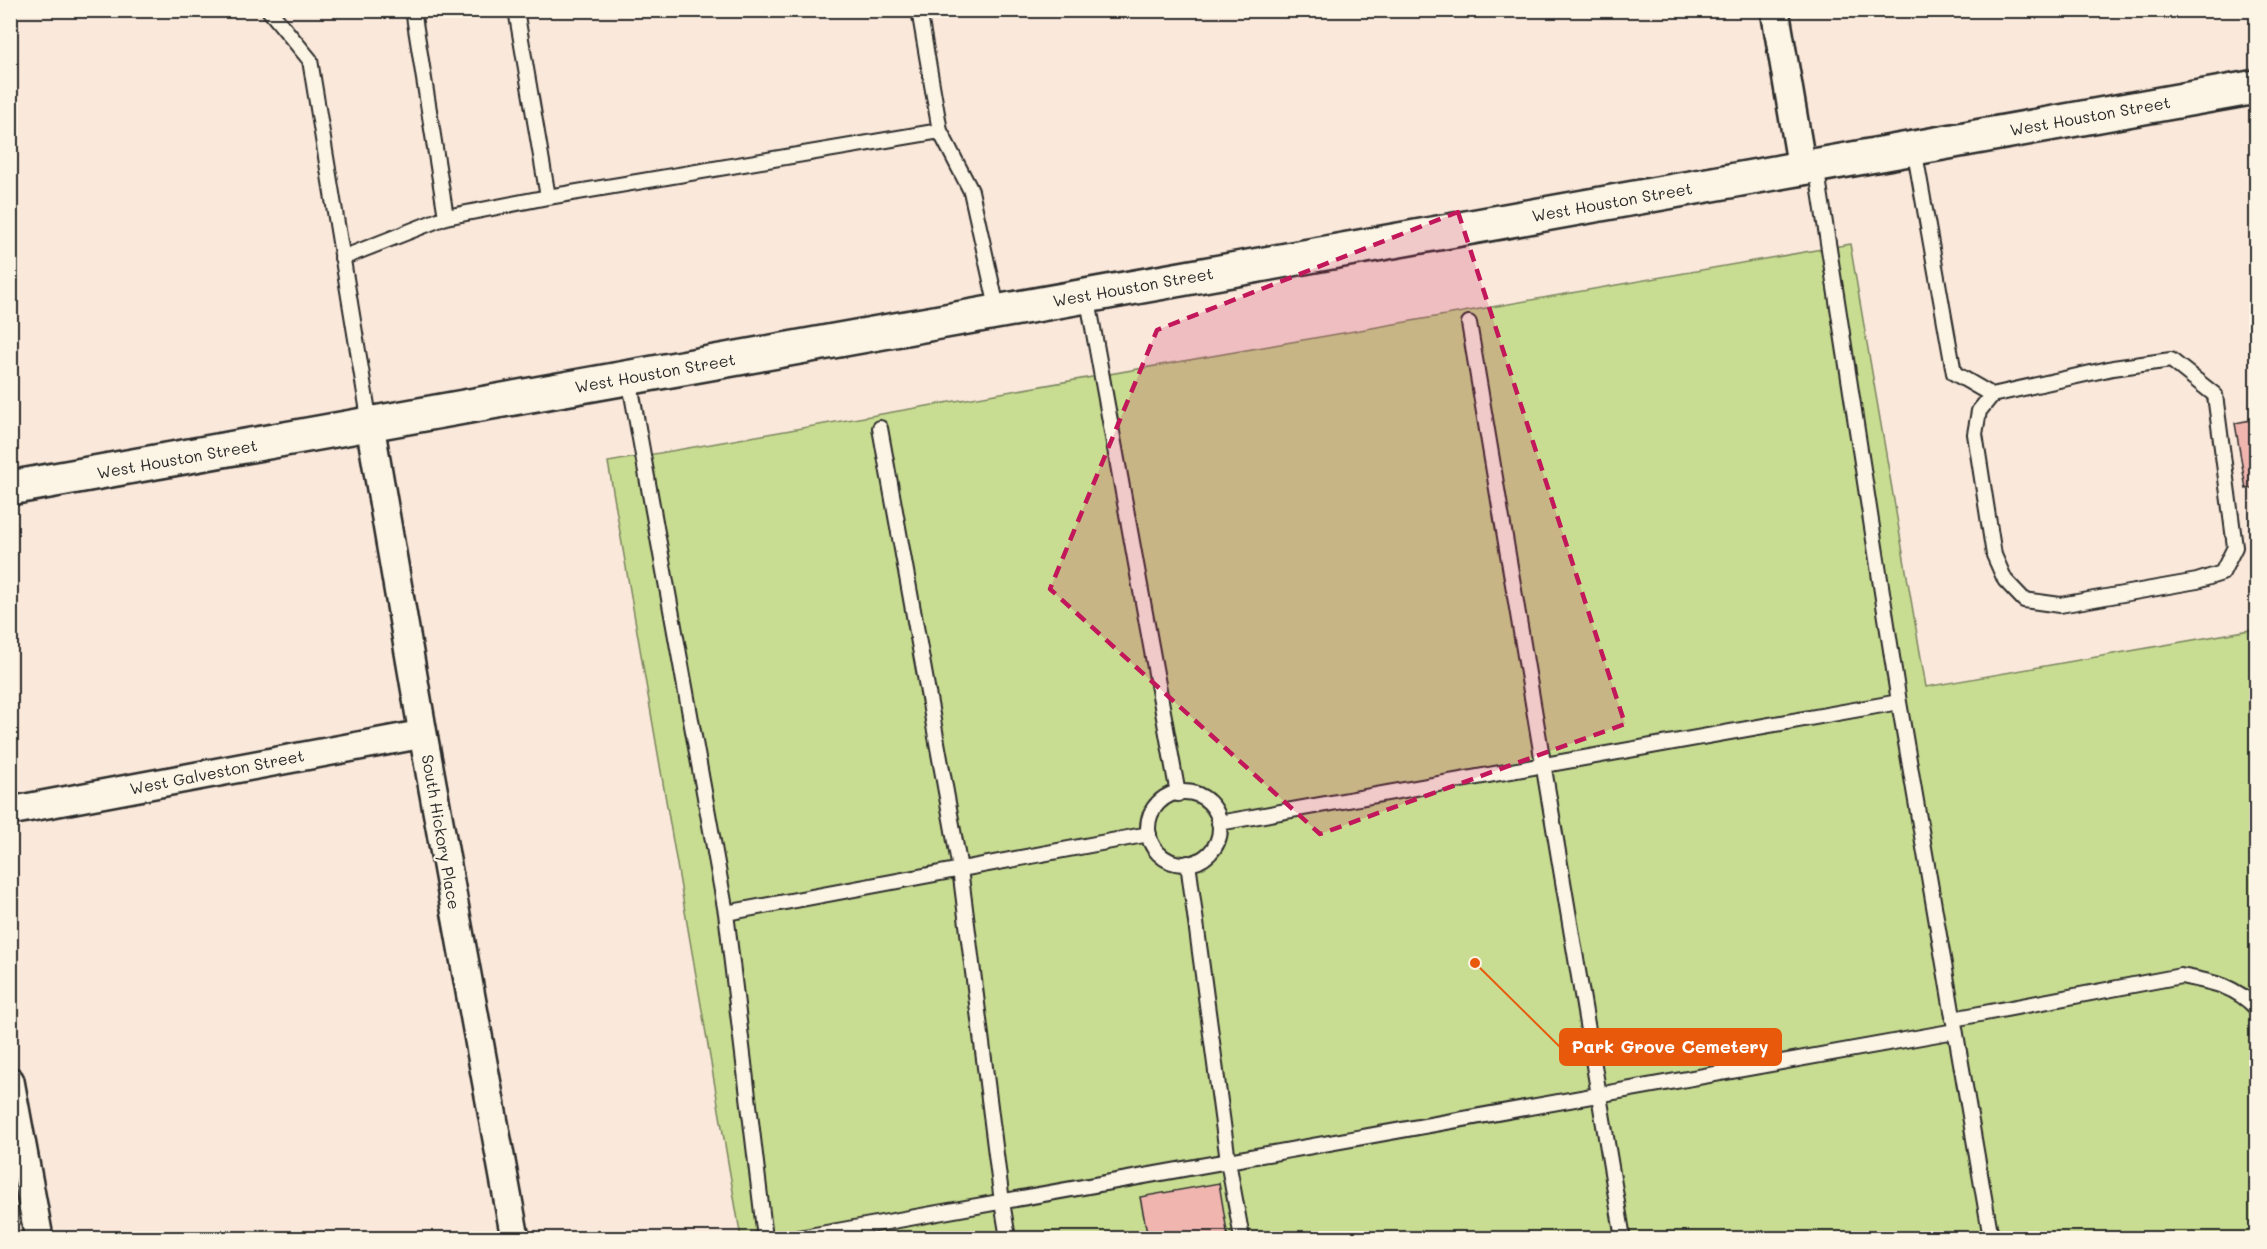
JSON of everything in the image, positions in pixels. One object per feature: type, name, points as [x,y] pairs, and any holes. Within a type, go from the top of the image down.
[{"type":"main road","name":"West Houston Street","points":[[10,488],[2256,87]]},
{"type":"street","points":[[1775,10],[1809,166]]},
{"type":"street","name":"South Hickory Place","points":[[370,425],[423,734],[515,1239]]},
{"type":"street","name":"West Galveston Street","points":[[10,811],[423,734]]},
{"type":"street","points":[[10,1081],[39,1239]]},
{"type":"lane","points":[[269,10],[310,60],[370,425]]},
{"type":"lane","points":[[413,10],[446,217]]},
{"type":"lane","points":[[516,10],[548,197]]},
{"type":"lane","points":[[919,10],[940,131],[971,191],[998,312]]},
{"type":"lane","points":[[342,258],[446,217],[548,197],[940,131]]},
{"type":"lane","points":[[1914,148],[1954,373],[1992,395],[2113,368],[2170,360],[2215,395],[2235,547],[2222,573],[2198,581],[2060,605],[2024,600],[2005,580],[1994,555],[1992,544],[1975,434],[1979,411],[1992,395]]},
{"type":"lane","points":[[1809,166],[1991,1239]]},
{"type":"lane","points":[[1087,296],[1178,794]]},
{"type":"lane","points":[[1469,323],[1623,1239]]},
{"type":"lane","points":[[629,378],[726,913],[765,1239]]},
{"type":"lane","points":[[880,428],[960,869],[1008,1239]]},
{"type":"lane","points":[[1219,823],[1899,702]]},
{"type":"lane","points":[[1193,793],[1204,798],[1212,806],[1219,823],[1218,839],[1213,849],[1205,857],[1182,864],[1171,862],[1160,855],[1153,846],[1149,834],[1152,811],[1160,802],[1178,794],[1193,793]]},
{"type":"lane","points":[[726,913],[1149,834]]},
{"type":"lane","points":[[1188,863],[1228,1161],[1242,1239]]},
{"type":"lane","points":[[798,1239],[1599,1095],[1954,1025],[2181,976],[2218,983],[2246,997],[2256,1008]]},
{"type":"highlighted area","points":[[1458,212],[1625,724],[1320,834],[1050,589],[1157,330]]},
{"type":"green space","points":[[1850,244],[1926,687],[2256,629],[2256,1238],[741,1238],[608,462]]},
{"type":"building","points":[[2256,419],[2256,487],[2246,489],[2235,423]]},
{"type":"building","points":[[1219,1183],[1228,1238],[1148,1238],[1140,1197]]},
{"type":"place","name":"Park Grove Cemetery","points":[[1475,963]]}]
